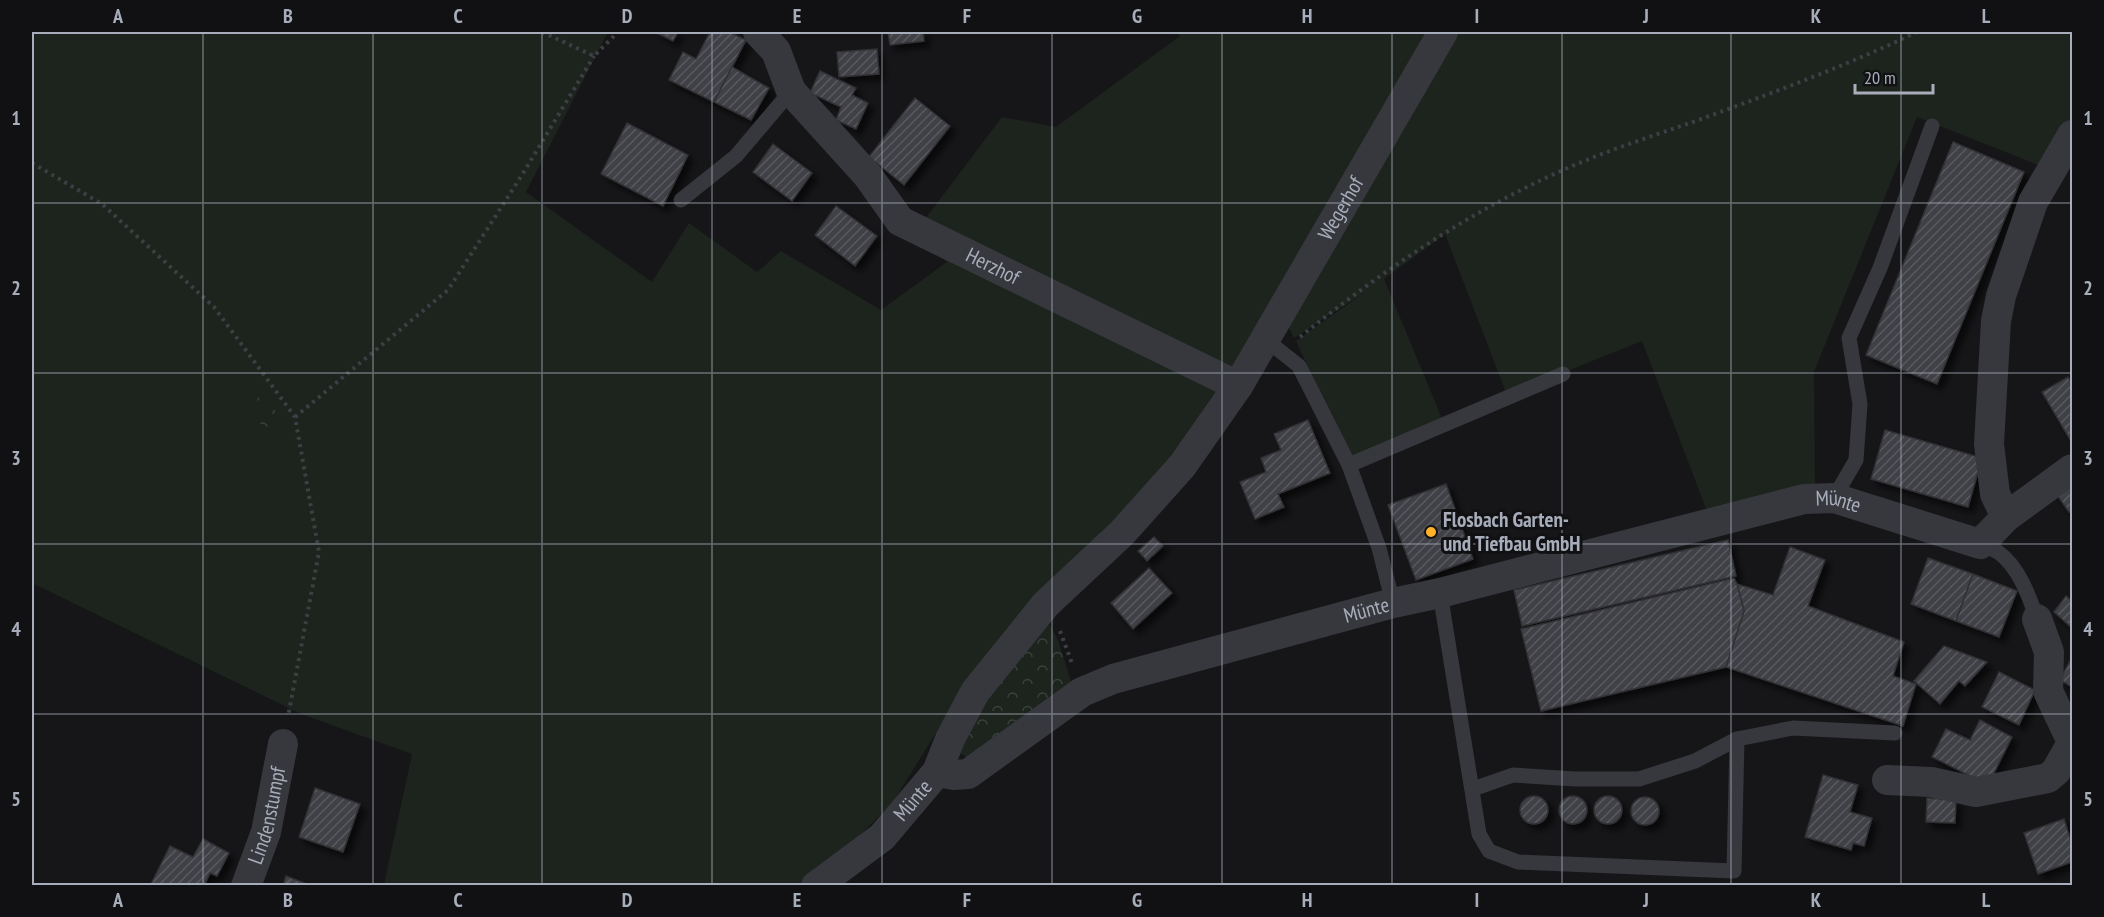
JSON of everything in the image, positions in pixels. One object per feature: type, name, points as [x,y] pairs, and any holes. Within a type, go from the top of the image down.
[{"type":"street","name":"Herzhof","points":[[760,32],[776,51],[791,91],[868,177],[900,221],[1238,386]]},
{"type":"street","name":"Wegerhof","points":[[937,772],[950,739],[975,692],[1046,604],[1122,533],[1182,466],[1238,386],[1443,32]]},
{"type":"street","points":[[2006,518],[1995,494],[1989,444],[1996,321],[2001,296],[2033,202],[2073,135]]},
{"type":"street","points":[[1980,544],[2006,518],[2073,470]]},
{"type":"street","name":"Münte","points":[[816,885],[882,837],[937,772],[954,775],[968,774],[1082,692],[1128,675],[1393,603],[1440,593],[1804,499],[1834,498],[1980,544]]},
{"type":"street","name":"Münte","points":[[1887,780],[1931,782],[1976,792],[2048,778],[2056,771],[2073,742],[2048,691],[2049,652],[2037,619]]},
{"type":"street","name":"Lindenstumpf","points":[[246,885],[266,832],[283,744]]},
{"type":"lane","points":[[681,200],[736,156],[791,91]]},
{"type":"lane","points":[[1834,498],[1856,460],[1860,404],[1850,338],[1880,268],[1932,126]]},
{"type":"lane","points":[[1265,339],[1299,366],[1349,465],[1379,548],[1393,603]]},
{"type":"lane","points":[[1349,465],[1563,374]]},
{"type":"lane","name":"Münte","points":[[1980,544],[1999,553],[2016,572],[2029,596],[2037,619]]},
{"type":"lane","points":[[1440,593],[1479,834],[1489,852],[1518,862],[1734,871],[1737,739]]},
{"type":"lane","points":[[1473,789],[1513,775],[1575,779],[1639,779],[1695,761],[1737,739],[1793,728],[1895,733]]},
{"type":"path","points":[[542,32],[594,56]]},
{"type":"path","points":[[295,417],[448,290],[522,175],[594,56],[618,32]]},
{"type":"path","points":[[1265,339],[1298,338],[1442,233],[1491,205],[1554,174],[1632,143],[1764,96],[1872,53],[1917,32]]},
{"type":"path","points":[[32,163],[102,204],[214,307],[295,417],[318,552],[283,744]]},
{"type":"path","points":[[1046,604],[1063,636],[1082,692]]},
{"type":"green space","points":[[32,32],[608,32],[526,192],[652,282],[689,223],[757,272],[781,251],[881,310],[947,262],[913,235],[1002,117],[1056,127],[1180,36],[1178,32],[1428,32],[1239,358],[1146,492],[1006,629],[952,707],[893,802],[853,842],[799,886],[384,885],[412,754],[301,714],[32,583]]},
{"type":"green space","points":[[1455,32],[2072,32],[2072,114],[2046,168],[1917,117],[1814,372],[1815,486],[1710,519],[1642,341],[1507,395],[1445,234],[1384,279],[1443,421],[1351,460],[1296,341],[1362,294],[1294,338],[1285,321]]},
{"type":"green space","points":[[254,394],[279,413],[281,428],[261,426]]},
{"type":"green space","points":[[1046,619],[1058,640],[1072,685],[975,762],[958,752],[973,718]]},
{"type":"building","points":[[655,32],[678,32],[673,41]]},
{"type":"building","points":[[710,32],[729,32],[746,40],[714,102],[669,80],[683,52],[696,59]]},
{"type":"building","points":[[888,32],[923,32],[924,41],[890,45]]},
{"type":"building","points":[[877,49],[879,74],[839,77],[837,52]]},
{"type":"building","points":[[732,67],[769,88],[751,120],[714,102]]},
{"type":"building","points":[[820,71],[856,88],[852,95],[868,103],[856,129],[836,120],[841,107],[810,93]]},
{"type":"building","points":[[915,98],[950,126],[904,185],[869,157]]},
{"type":"building","points":[[627,123],[688,155],[663,206],[601,174]]},
{"type":"building","points":[[1953,142],[2024,172],[1937,384],[1866,355]]},
{"type":"building","points":[[773,144],[812,173],[792,201],[753,172]]},
{"type":"building","points":[[836,206],[877,236],[855,266],[815,235]]},
{"type":"building","points":[[2068,377],[2072,384],[2072,443],[2042,392]]},
{"type":"building","points":[[1308,420],[1330,473],[1278,494],[1284,507],[1255,519],[1240,482],[1266,472],[1261,458],[1281,450],[1274,434]]},
{"type":"building","points":[[1885,430],[1982,458],[1968,507],[1871,479]]},
{"type":"building","name":"Flosbach Garten- und Tiefbau GmbH","points":[[1446,484],[1473,559],[1416,580],[1388,505]]},
{"type":"building","points":[[2072,484],[2072,511],[2069,512],[2055,492]]},
{"type":"building","points":[[1154,537],[1163,546],[1147,561],[1138,551]]},
{"type":"building","points":[[1728,540],[1736,576],[1522,626],[1514,590]]},
{"type":"building","points":[[1790,547],[1825,560],[1808,606],[1904,642],[1893,676],[1916,684],[1903,726],[1726,667],[1744,611],[1737,584],[1773,595]]},
{"type":"building","points":[[1928,558],[1973,574],[1956,621],[1911,604]]},
{"type":"building","points":[[1149,568],[1172,593],[1133,629],[1111,603]]},
{"type":"building","points":[[1973,574],[2017,591],[1999,637],[1956,621]]},
{"type":"building","points":[[1734,578],[1744,611],[1726,667],[1541,711],[1521,629]]},
{"type":"building","points":[[2066,596],[2072,601],[2072,628],[2054,612]]},
{"type":"building","points":[[1944,646],[1987,662],[1965,686],[1959,681],[1940,704],[1914,681]]},
{"type":"building","points":[[2072,657],[2072,687],[2060,680]]},
{"type":"building","points":[[1999,672],[2035,690],[2019,725],[1982,707]]},
{"type":"building","points":[[1980,720],[2012,737],[1988,785],[1932,757],[1946,729],[1970,740]]},
{"type":"building","points":[[1823,775],[1858,785],[1850,812],[1872,818],[1864,846],[1853,843],[1851,850],[1805,837]]},
{"type":"building","points":[[315,788],[360,804],[343,852],[299,837]]},
{"type":"building","points":[[1534,796],[1544,800],[1548,810],[1544,820],[1534,824],[1524,820],[1520,810],[1524,800]]},
{"type":"building","points":[[1573,796],[1583,800],[1587,810],[1583,820],[1573,824],[1563,820],[1559,810],[1563,800]]},
{"type":"building","points":[[1608,796],[1618,800],[1622,810],[1618,820],[1608,824],[1598,820],[1594,810],[1598,800]]},
{"type":"building","points":[[1645,797],[1655,801],[1659,811],[1655,821],[1645,825],[1635,821],[1631,811],[1635,801]]},
{"type":"building","points":[[1927,798],[1956,800],[1955,823],[1926,822]]},
{"type":"building","points":[[2064,819],[2072,844],[2072,862],[2038,874],[2024,833]]},
{"type":"building","points":[[203,839],[229,853],[217,876],[210,873],[204,886],[150,886],[170,846],[193,857]]},
{"type":"building","points":[[286,876],[312,886],[283,886]]},
{"type":"place","name":"Flosbach Garten- und Tiefbau GmbH","points":[[1431,532]]}]
